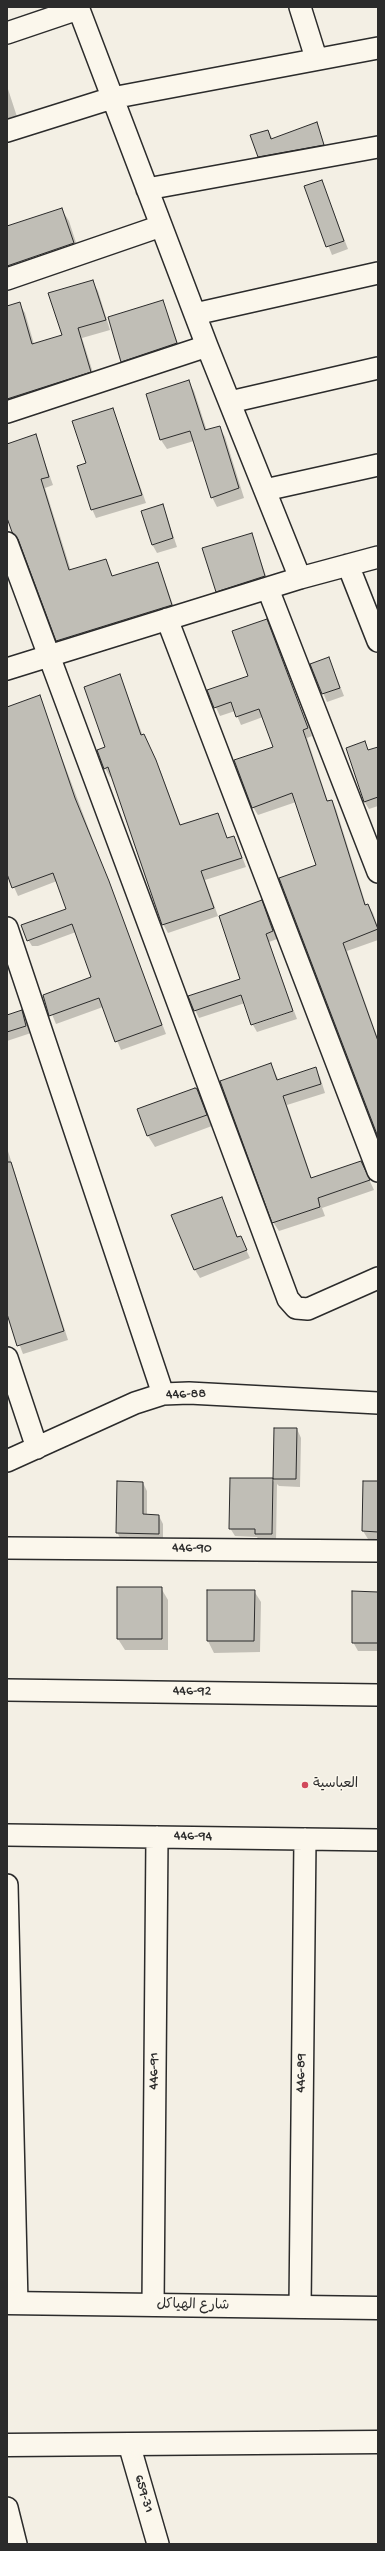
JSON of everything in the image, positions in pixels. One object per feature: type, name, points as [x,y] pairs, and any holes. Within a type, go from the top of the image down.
[{"type":"street","points":[[300,7],[316,58]]},
{"type":"street","points":[[7,33],[78,8],[207,346],[300,578]]},
{"type":"street","points":[[7,131],[112,98],[316,58],[378,48]]},
{"type":"street","points":[[147,189],[378,148]]},
{"type":"street","points":[[7,279],[161,226]]},
{"type":"street","points":[[195,314],[378,273]]},
{"type":"street","points":[[7,412],[207,346]]},
{"type":"street","points":[[230,402],[378,368]]},
{"type":"street","points":[[265,490],[378,465]]},
{"type":"street","points":[[7,543],[288,1299],[296,1308],[308,1309],[378,1278]]},
{"type":"street","points":[[7,669],[300,578],[378,557]]},
{"type":"street","points":[[348,565],[378,641]]},
{"type":"street","points":[[268,589],[378,872]]},
{"type":"street","points":[[167,619],[378,1171]]},
{"type":"street","points":[[7,928],[163,1394]]},
{"type":"street","points":[[7,1358],[37,1448]]},
{"type":"street","name":"446-88","points":[[7,1461],[135,1403],[163,1394],[189,1393],[378,1403]]},
{"type":"street","name":"446-90","points":[[7,1548],[378,1551]]},
{"type":"street","name":"446-92","points":[[7,1690],[378,1695]]},
{"type":"street","name":"446-94","points":[[7,1835],[378,1840]]},
{"type":"street","name":"446-91","points":[[153,2305],[157,1837]]},
{"type":"street","name":"446-89","points":[[300,2307],[304,1839]]},
{"type":"street","points":[[7,1885],[12,2303]]},
{"type":"street","name":"شارع الهياكل","points":[[12,2303],[378,2308]]},
{"type":"street","points":[[7,2445],[378,2442]]},
{"type":"street","name":"659-31","points":[[129,2444],[158,2544]]},
{"type":"street","points":[[7,2508],[16,2544]]},
{"type":"building","points":[[317,122],[324,145],[258,157],[250,135],[268,130],[271,139]]},
{"type":"building","points":[[322,180],[344,241],[326,247],[304,186]]},
{"type":"building","points":[[62,208],[74,243],[7,266],[7,226]]},
{"type":"building","points":[[93,280],[106,320],[78,328],[91,372],[7,399],[7,306],[20,302],[32,344],[62,335],[48,293]]},
{"type":"building","points":[[163,300],[177,343],[121,362],[108,317]]},
{"type":"building","points":[[189,380],[205,430],[220,426],[239,488],[211,498],[190,431],[160,440],[146,394]]},
{"type":"building","points":[[113,408],[142,495],[91,510],[77,466],[86,463],[72,421]]},
{"type":"building","points":[[36,434],[49,477],[41,479],[69,570],[106,559],[112,576],[158,562],[172,605],[56,641],[18,539],[12,532],[7,518],[7,444]]},
{"type":"building","points":[[163,504],[173,538],[152,545],[141,511]]},
{"type":"building","points":[[252,533],[265,576],[216,592],[202,548]]},
{"type":"building","points":[[267,619],[308,728],[303,730],[327,801],[332,800],[365,905],[368,904],[378,929],[343,943],[378,1041],[378,1137],[279,878],[316,865],[292,793],[252,808],[234,760],[273,747],[259,709],[236,717],[231,702],[214,708],[207,690],[248,676],[232,631]]},
{"type":"building","points":[[329,657],[340,688],[322,694],[310,664]]},
{"type":"building","points":[[120,674],[141,735],[144,734],[156,760],[180,825],[218,813],[227,838],[234,836],[242,858],[201,871],[214,908],[162,925],[108,767],[104,769],[97,750],[105,747],[84,687]]},
{"type":"building","points":[[40,695],[75,798],[109,881],[162,1025],[115,1042],[99,998],[49,1016],[43,995],[91,977],[72,924],[27,941],[21,925],[66,909],[53,873],[12,888],[7,874],[7,707]]},
{"type":"building","points":[[365,741],[368,750],[378,747],[378,797],[364,802],[346,748]]},
{"type":"building","points":[[262,900],[273,931],[266,934],[293,1011],[251,1025],[241,995],[194,1011],[188,996],[240,979],[219,916]]},
{"type":"building","points":[[22,1010],[26,1026],[7,1032],[7,1015]]},
{"type":"building","points":[[271,1063],[277,1080],[316,1067],[321,1084],[283,1096],[311,1178],[361,1161],[370,1180],[318,1198],[320,1207],[272,1223],[220,1081]]},
{"type":"building","points":[[195,1088],[197,1089],[207,1115],[147,1136],[137,1109]]},
{"type":"building","points":[[7,1162],[11,1162],[64,1331],[17,1346],[7,1314]]},
{"type":"building","points":[[222,1197],[237,1237],[241,1236],[247,1250],[194,1270],[171,1215]]},
{"type":"building","points":[[274,1428],[297,1428],[296,1479],[273,1479]]},
{"type":"building","points":[[230,1478],[273,1478],[272,1534],[255,1534],[255,1529],[229,1529]]},
{"type":"building","points":[[117,1481],[143,1482],[143,1514],[159,1515],[159,1534],[116,1533]]},
{"type":"building","points":[[363,1481],[378,1481],[378,1532],[362,1531]]},
{"type":"building","points":[[117,1587],[162,1587],[162,1639],[117,1639]]},
{"type":"building","points":[[207,1590],[255,1590],[254,1641],[207,1641]]},
{"type":"building","points":[[352,1591],[378,1592],[378,1643],[352,1643]]},
{"type":"place","name":"العباسية","points":[[305,1785]]}]
